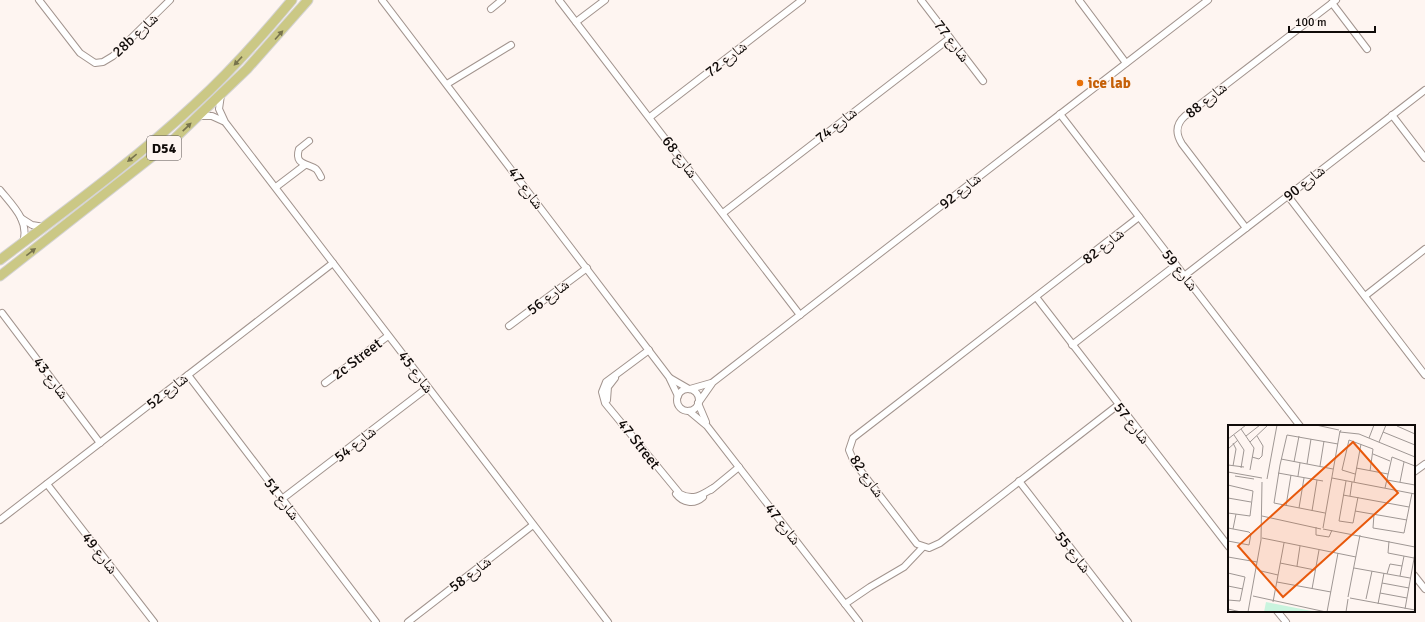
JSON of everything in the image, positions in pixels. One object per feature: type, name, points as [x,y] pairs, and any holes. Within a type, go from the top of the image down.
[{"type":"main road","name":"D54","points":[[0,260],[154,140],[195,104],[237,63],[292,0]]},
{"type":"main road","name":"D54","points":[[0,276],[172,141],[221,95],[270,45],[308,0]]},
{"type":"main road","points":[[172,141],[169,139],[169,134],[195,104]]},
{"type":"main road","points":[[126,177],[155,149],[156,143],[154,140]]},
{"type":"street","name":"28b شارع","points":[[39,0],[80,53],[95,63],[103,62],[113,56],[170,0]]},
{"type":"street","name":"شارع 47","points":[[382,0],[649,350],[669,377],[678,396]]},
{"type":"street","points":[[491,9],[502,0]]},
{"type":"street","name":"شارع 68","points":[[559,0],[800,315]]},
{"type":"street","points":[[576,22],[605,0]]},
{"type":"street","name":"شارع 72","points":[[650,117],[802,0]]},
{"type":"street","name":"شارع 77","points":[[921,0],[983,81]]},
{"type":"street","points":[[1079,0],[1126,63]]},
{"type":"street","name":"شارع 92","points":[[698,403],[712,382],[1208,0]]},
{"type":"street","points":[[1334,2],[1367,50]]},
{"type":"street","name":"شارع 88","points":[[1246,228],[1182,144],[1178,138],[1178,126],[1185,116],[1334,2]]},
{"type":"street","name":"شارع 74","points":[[723,213],[950,38]]},
{"type":"street","points":[[447,84],[511,45]]},
{"type":"street","name":"شارع 90","points":[[1184,276],[1425,90]]},
{"type":"street","name":"شارع 45","points":[[221,95],[219,109],[225,122],[608,622]]},
{"type":"street","name":"شارع 59","points":[[1060,114],[1299,425]]},
{"type":"street","points":[[1392,115],[1425,158]]},
{"type":"street","points":[[198,116],[212,116],[225,122]]},
{"type":"street","points":[[309,141],[302,145],[298,152],[300,160],[305,165],[316,168],[322,177]]},
{"type":"street","points":[[276,187],[305,165]]},
{"type":"street","points":[[0,190],[21,218],[25,230],[23,243]]},
{"type":"street","points":[[1288,196],[1425,374]]},
{"type":"street","name":"شارع 82","points":[[923,547],[913,539],[850,457],[850,444],[858,434],[1139,217]]},
{"type":"street","points":[[21,218],[32,224],[44,226]]},
{"type":"street","points":[[1365,296],[1425,249]]},
{"type":"street","name":"شارع 52","points":[[0,520],[333,263]]},
{"type":"street","points":[[1072,345],[1176,265]]},
{"type":"street","name":"شارع 56","points":[[509,326],[587,268]]},
{"type":"street","name":"شارع 57","points":[[1036,297],[1228,546]]},
{"type":"street","name":"شارع 43","points":[[2,313],[100,443]]},
{"type":"street","name":"2c Street","points":[[326,383],[388,336]]},
{"type":"street","name":"47 Street","points":[[649,350],[623,371],[610,384],[607,390],[608,401],[615,413],[663,475],[686,497],[700,496],[713,488],[739,467]]},
{"type":"street","name":"شارع 51","points":[[188,375],[376,622]]},
{"type":"street","name":"شارع 47","points":[[669,377],[690,389]]},
{"type":"street","name":"شارع 92","points":[[690,389],[712,382]]},
{"type":"street","name":"شارع 54","points":[[282,500],[428,388]]},
{"type":"street","points":[[690,389],[697,394],[698,403],[695,408],[689,411],[680,406],[678,396],[682,391],[690,389]]},
{"type":"street","name":"شارع 47","points":[[698,403],[707,426]]},
{"type":"street","points":[[845,604],[904,567],[923,547],[935,546],[1118,405]]},
{"type":"street","name":"شارع 47","points":[[689,411],[707,426],[859,622]]},
{"type":"street","points":[[1415,471],[1425,464]]},
{"type":"street","name":"شارع 55","points":[[1019,481],[1128,622]]},
{"type":"street","name":"شارع 49","points":[[47,484],[154,622]]},
{"type":"street","name":"شارع 58","points":[[408,622],[533,525]]},
{"type":"street","points":[[1415,576],[1425,589]]},
{"type":"street","points":[[1278,612],[1286,622]]},
{"type":"place","name":"ice lab","points":[[1080,83]]}]
